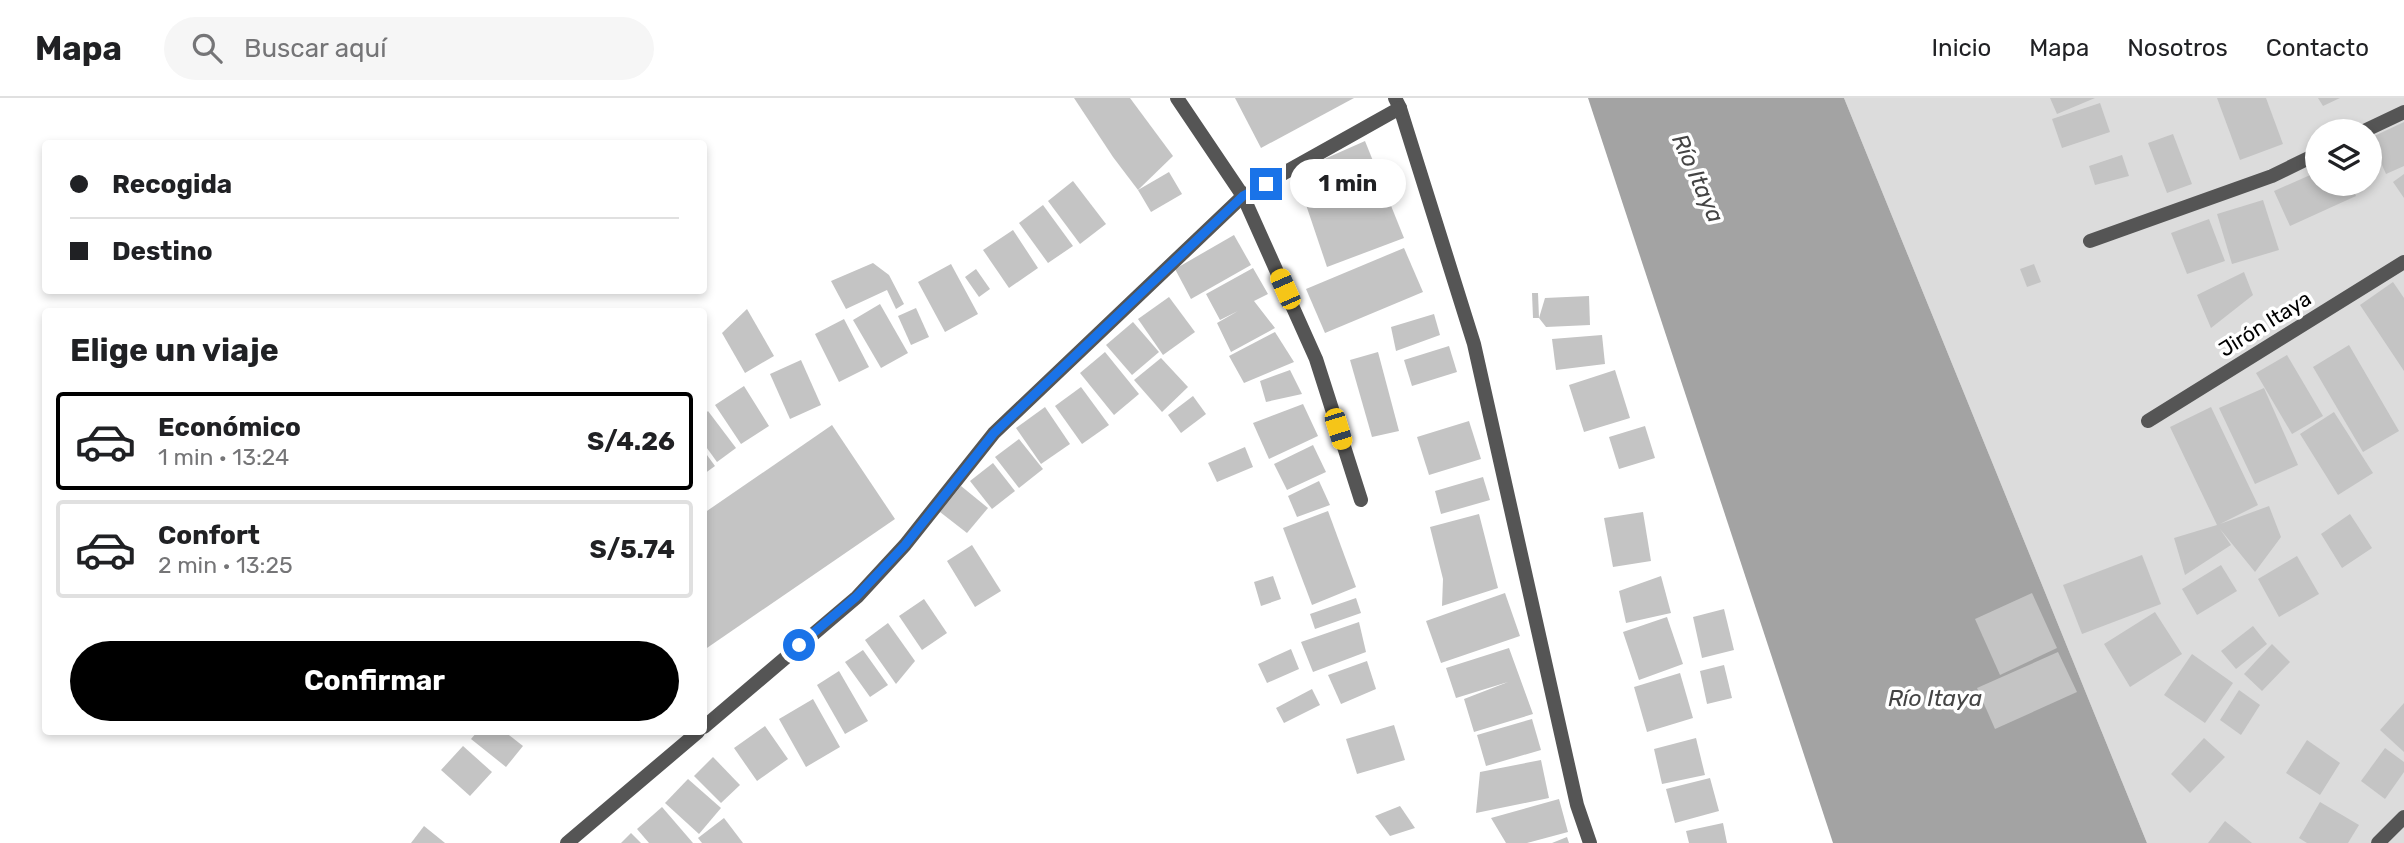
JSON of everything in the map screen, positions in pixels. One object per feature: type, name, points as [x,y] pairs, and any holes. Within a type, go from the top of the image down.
[{"type":"street","points":[[1177,98],[1243,196],[1316,359],[1361,500]]},
{"type":"street","points":[[707,724],[856,597],[905,545],[994,433],[1243,196],[1398,103],[1474,344],[1577,805],[1590,843]]},
{"type":"street","points":[[2382,122],[2404,112]]},
{"type":"street","points":[[2091,241],[2272,176],[2305,160]]},
{"type":"street","name":"Jirón Itaya","points":[[2148,421],[2404,262]]},
{"type":"street","points":[[567,843],[694,735]]},
{"type":"street","points":[[2378,843],[2404,817]]},
{"type":"shaded area","points":[[1844,98],[2404,98],[2404,843],[2147,843]]},
{"type":"water","name":"Río Itaya","points":[[1588,98],[1844,98],[2147,843],[1833,843]]},
{"type":"building","points":[[1074,98],[1130,98],[1173,156],[1138,190]]},
{"type":"building","points":[[1235,98],[1354,98],[1261,148]]},
{"type":"building","points":[[2050,98],[2095,98],[2057,114]]},
{"type":"building","points":[[2217,98],[2266,98],[2283,144],[2240,160]]},
{"type":"building","points":[[2318,98],[2340,98],[2323,106]]},
{"type":"building","points":[[2100,103],[2110,132],[2062,148],[2052,119]]},
{"type":"building","points":[[2404,122],[2404,166],[2386,174],[2382,165],[2382,132]]},
{"type":"building","points":[[2173,134],[2192,184],[2167,193],[2148,143]]},
{"type":"building","points":[[1365,141],[1404,238],[1327,267],[1295,172]]},
{"type":"building","points":[[2122,155],[2129,176],[2095,185],[2089,166]]},
{"type":"building","points":[[1169,172],[1182,194],[1151,212],[1138,190]]},
{"type":"building","points":[[2404,174],[2404,198],[2393,182]]},
{"type":"building","points":[[2305,177],[2305,196],[2356,196],[2290,226],[2274,191]]},
{"type":"building","points":[[1073,181],[1106,224],[1080,244],[1048,201]]},
{"type":"building","points":[[2263,200],[2279,250],[2232,264],[2217,214]]},
{"type":"building","points":[[1043,205],[1073,246],[1048,263],[1019,223]]},
{"type":"building","points":[[2209,219],[2225,261],[2187,274],[2171,233]]},
{"type":"building","points":[[1013,230],[1038,268],[1009,288],[983,250]]},
{"type":"building","points":[[1234,235],[1251,265],[1191,299],[1175,269]]},
{"type":"building","points":[[1404,248],[1423,292],[1325,333],[1306,289]]},
{"type":"building","points":[[873,263],[889,275],[904,304],[896,309],[887,290],[846,309],[831,281]]},
{"type":"building","points":[[951,264],[978,314],[945,332],[918,282]]},
{"type":"building","points":[[2034,264],[2041,282],[2027,287],[2020,269]]},
{"type":"building","points":[[1253,268],[1268,294],[1254,301],[1275,328],[1231,352],[1217,323],[1238,311],[1220,320],[1206,294]]},
{"type":"building","points":[[976,269],[990,289],[979,297],[965,277]]},
{"type":"building","points":[[2244,272],[2253,295],[2211,328],[2197,295]]},
{"type":"building","points":[[2393,282],[2404,298],[2404,371],[2360,305]]},
{"type":"building","points":[[1532,293],[1538,293],[1539,318],[1533,318]]},
{"type":"building","points":[[1589,296],[1590,325],[1546,327],[1539,318],[1545,298]]},
{"type":"building","points":[[1169,297],[1195,332],[1163,355],[1138,319]]},
{"type":"building","points":[[880,304],[908,353],[881,368],[853,320]]},
{"type":"building","points":[[916,308],[929,337],[911,345],[898,316]]},
{"type":"building","points":[[747,309],[774,356],[745,373],[722,333]]},
{"type":"building","points":[[1434,314],[1440,335],[1396,351],[1391,327]]},
{"type":"building","points":[[844,319],[869,367],[839,382],[815,334]]},
{"type":"building","points":[[1133,322],[1159,352],[1132,375],[1106,345]]},
{"type":"building","points":[[1275,332],[1294,362],[1244,383],[1229,356]]},
{"type":"building","points":[[1602,335],[1605,364],[1556,370],[1552,339]]},
{"type":"building","points":[[2349,345],[2399,431],[2363,452],[2313,367]]},
{"type":"building","points":[[1449,346],[1457,372],[1412,386],[1404,360]]},
{"type":"building","points":[[1105,352],[1139,394],[1114,415],[1080,373]]},
{"type":"building","points":[[1378,352],[1399,431],[1372,437],[1350,360]]},
{"type":"building","points":[[2287,355],[2323,416],[2292,434],[2256,373]]},
{"type":"building","points":[[1161,358],[1188,387],[1162,412],[1134,380]]},
{"type":"building","points":[[801,360],[821,405],[790,419],[770,374]]},
{"type":"building","points":[[1290,370],[1302,394],[1266,402],[1260,381]]},
{"type":"building","points":[[1615,370],[1630,418],[1584,432],[1569,385]]},
{"type":"building","points":[[744,386],[769,426],[741,444],[715,405]]},
{"type":"building","points":[[1081,387],[1109,425],[1082,444],[1055,406]]},
{"type":"building","points":[[2264,388],[2298,465],[2255,484],[2219,408]]},
{"type":"building","points":[[1193,396],[1206,414],[1181,433],[1168,415]]},
{"type":"building","points":[[1303,404],[1318,436],[1269,459],[1253,423]]},
{"type":"building","points":[[1045,407],[1070,444],[1041,464],[1016,428]]},
{"type":"building","points":[[2211,407],[2258,505],[2220,524],[2269,506],[2281,537],[2255,572],[2220,529],[2231,545],[2185,575],[2174,538],[2217,525],[2170,427]]},
{"type":"building","points":[[707,412],[736,448],[717,462],[707,448]]},
{"type":"building","points":[[2334,412],[2373,473],[2338,495],[2300,434]]},
{"type":"building","points":[[1469,421],[1481,459],[1429,475],[1417,437]]},
{"type":"building","points":[[832,425],[895,519],[707,648],[707,511]]},
{"type":"building","points":[[1645,426],[1655,458],[1619,469],[1609,437]]},
{"type":"building","points":[[1019,439],[1043,469],[1019,488],[995,457]]},
{"type":"building","points":[[1313,445],[1326,472],[1287,490],[1274,464]]},
{"type":"building","points":[[1245,447],[1253,467],[1217,482],[1208,463]]},
{"type":"building","points":[[707,455],[715,466],[707,472]]},
{"type":"building","points":[[993,463],[1015,491],[992,509],[970,481]]},
{"type":"building","points":[[1483,477],[1490,500],[1441,514],[1435,491]]},
{"type":"building","points":[[1319,481],[1330,505],[1297,517],[1288,496]]},
{"type":"building","points":[[961,486],[988,508],[967,533],[940,512]]},
{"type":"building","points":[[1328,511],[1356,587],[1312,605],[1283,528]]},
{"type":"building","points":[[1643,512],[1651,561],[1613,567],[1604,518]]},
{"type":"building","points":[[1479,514],[1498,588],[1442,606],[1443,579],[1430,527]]},
{"type":"building","points":[[2350,514],[2372,548],[2342,568],[2321,534]]},
{"type":"building","points":[[972,545],[1001,591],[975,607],[947,561]]},
{"type":"building","points":[[2142,555],[2161,604],[2082,634],[2063,585]]},
{"type":"building","points":[[2297,556],[2319,594],[2279,617],[2258,579]]},
{"type":"building","points":[[2221,565],[2237,591],[2197,615],[2182,589]]},
{"type":"building","points":[[1273,576],[1281,599],[1261,606],[1254,582]]},
{"type":"building","points":[[1661,576],[1671,613],[1626,623],[1619,591]]},
{"type":"building","points":[[1505,593],[1520,636],[1441,663],[1426,621]]},
{"type":"building","points":[[2032,593],[2057,648],[2000,675],[1975,619]]},
{"type":"building","points":[[1356,598],[1361,613],[1315,629],[1310,614]]},
{"type":"building","points":[[924,599],[947,633],[922,650],[899,616]]},
{"type":"building","points":[[1724,609],[1734,650],[1702,658],[1693,617]]},
{"type":"building","points":[[2155,612],[2182,654],[2130,687],[2104,644]]},
{"type":"building","points":[[1667,617],[1683,664],[1639,680],[1623,632]]},
{"type":"building","points":[[1359,622],[1366,652],[1313,672],[1301,642]]},
{"type":"building","points":[[888,623],[915,661],[896,684],[865,640]]},
{"type":"building","points":[[2253,626],[2267,644],[2236,669],[2221,651]]},
{"type":"building","points":[[2272,644],[2290,662],[2262,691],[2244,674]]},
{"type":"building","points":[[1509,648],[1533,714],[1474,732],[1464,699],[1508,682],[1456,698],[1446,668]]},
{"type":"building","points":[[1291,649],[1299,669],[1267,683],[1258,664]]},
{"type":"building","points":[[863,650],[888,685],[870,697],[845,662]]},
{"type":"building","points":[[2058,652],[2077,692],[1995,729],[1977,688]]},
{"type":"building","points":[[2192,654],[2233,683],[2205,723],[2164,695]]},
{"type":"building","points":[[1367,661],[1376,689],[1341,704],[1328,675]]},
{"type":"building","points":[[1724,665],[1732,698],[1707,704],[1700,671]]},
{"type":"building","points":[[839,671],[868,721],[845,734],[817,685]]},
{"type":"building","points":[[1680,673],[1693,718],[1647,732],[1634,687]]},
{"type":"building","points":[[1312,689],[1320,705],[1284,723],[1276,708]]},
{"type":"building","points":[[2239,690],[2260,705],[2241,735],[2220,720]]},
{"type":"building","points":[[813,699],[840,747],[806,767],[779,719]]},
{"type":"building","points":[[2404,703],[2404,752],[2380,730]]},
{"type":"building","points":[[1532,719],[1541,750],[1486,766],[1477,735]]},
{"type":"building","points":[[1394,725],[1405,760],[1357,774],[1346,739]]},
{"type":"building","points":[[765,726],[788,759],[757,781],[734,748]]},
{"type":"building","points":[[474,735],[509,735],[523,746],[506,767],[471,739]]},
{"type":"building","points":[[1696,738],[1705,775],[1662,784],[1654,749]]},
{"type":"building","points":[[2204,738],[2225,757],[2190,793],[2171,774]]},
{"type":"building","points":[[2307,740],[2340,763],[2320,795],[2286,773]]},
{"type":"building","points":[[463,746],[492,772],[470,796],[441,770]]},
{"type":"building","points":[[2385,748],[2404,762],[2404,772],[2385,799],[2361,781]]},
{"type":"building","points":[[713,757],[740,785],[721,803],[694,776]]},
{"type":"building","points":[[1541,760],[1549,798],[1476,813],[1480,772]]},
{"type":"building","points":[[1710,778],[1719,811],[1675,823],[1666,789]]},
{"type":"building","points":[[688,779],[721,808],[699,834],[665,803]]},
{"type":"building","points":[[1559,799],[1568,832],[1527,843],[1506,843],[1491,818]]},
{"type":"building","points":[[2320,802],[2359,825],[2348,843],[2307,843],[2299,838]]},
{"type":"building","points":[[1400,806],[1415,828],[1390,836],[1375,816]]},
{"type":"building","points":[[662,807],[693,843],[649,843],[637,829]]},
{"type":"building","points":[[724,818],[743,843],[702,843],[698,838]]},
{"type":"building","points":[[2225,821],[2252,843],[2208,843]]},
{"type":"building","points":[[1723,823],[1727,843],[1689,843],[1686,831]]},
{"type":"building","points":[[424,826],[445,843],[411,843]]},
{"type":"building","points":[[631,833],[641,843],[621,843]]},
{"type":"building","points":[[1567,837],[1569,843],[1552,843]]},
{"type":"route","points":[[799,645],[856,597],[905,545],[994,433],[1243,196],[1266,184]]}]
